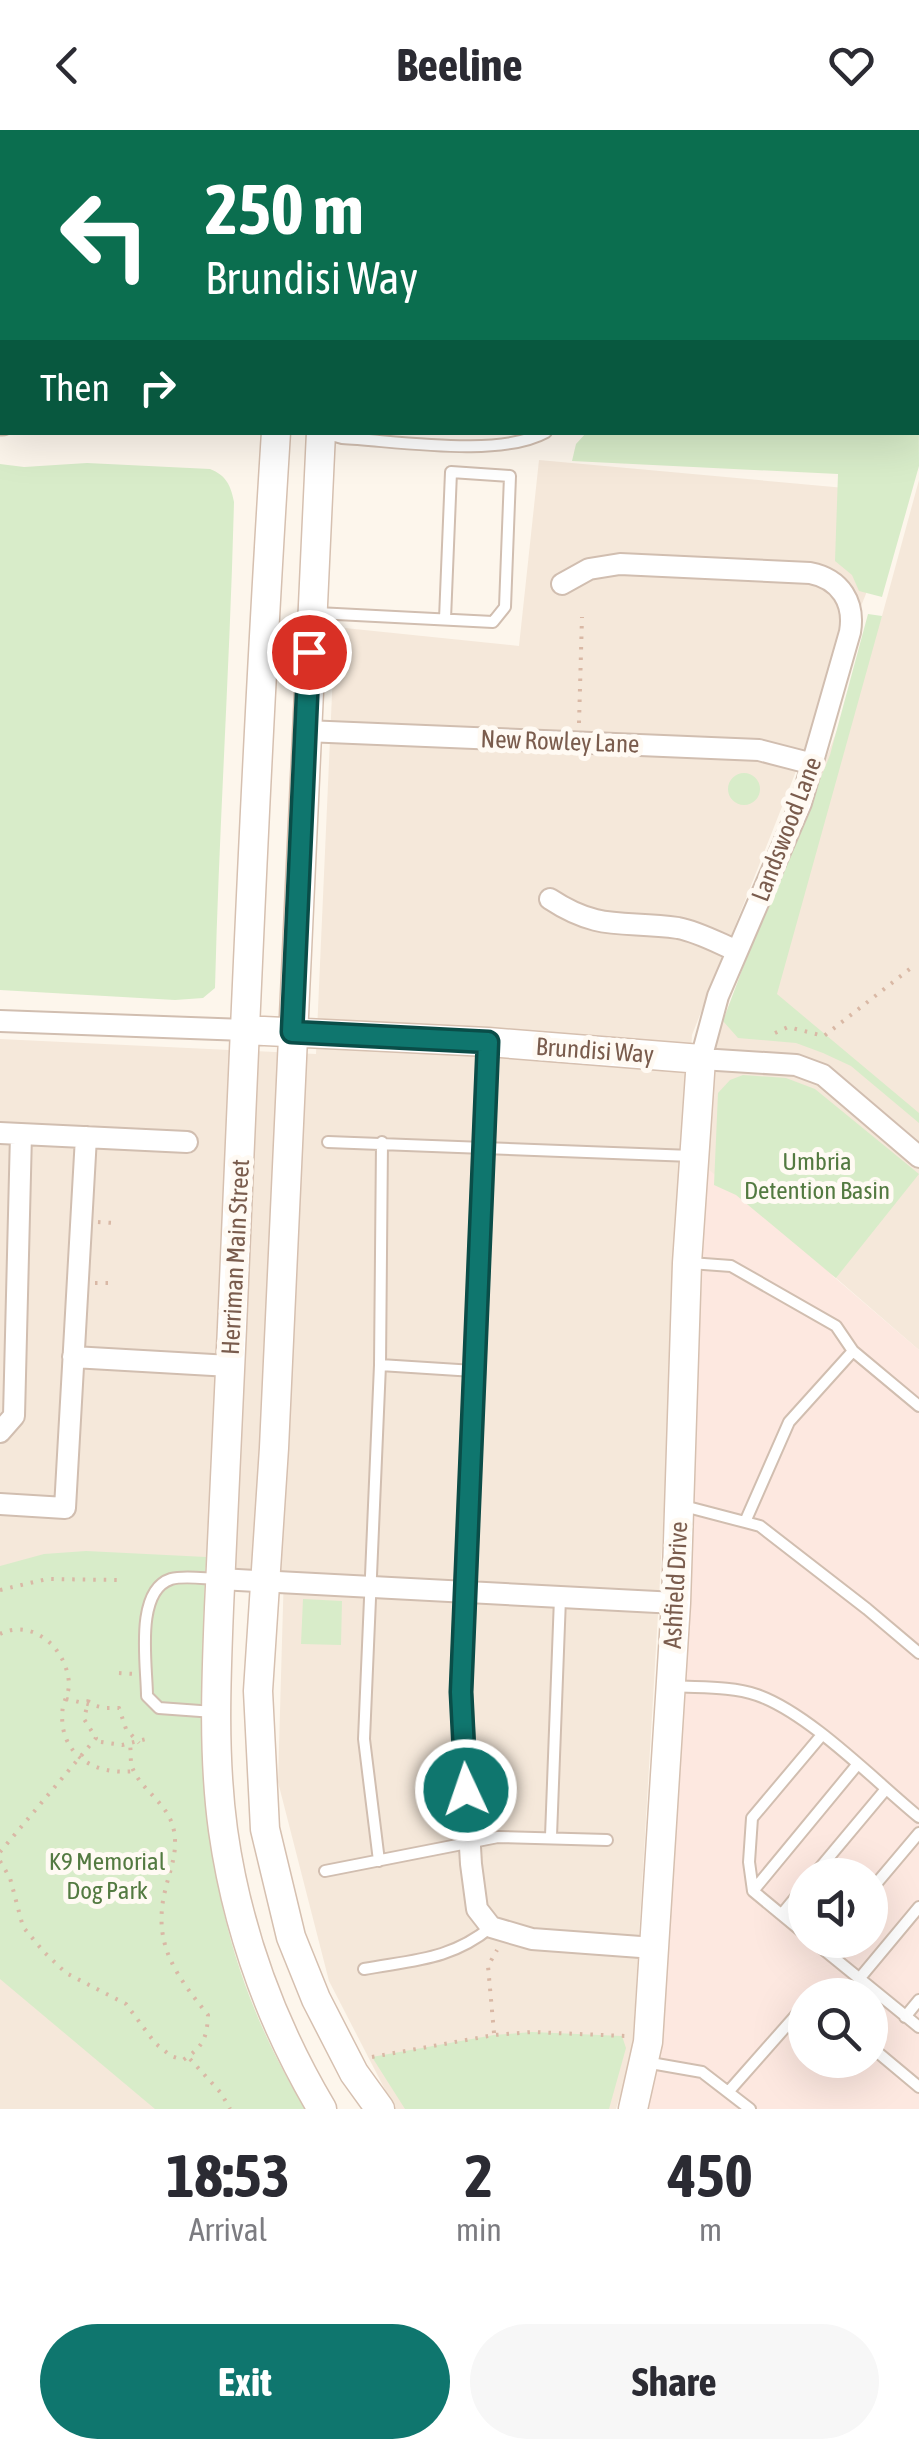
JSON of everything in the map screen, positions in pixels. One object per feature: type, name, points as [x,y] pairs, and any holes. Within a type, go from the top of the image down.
[{"type":"main road","name":"Herriman Main Street","points":[[276,435],[220,1579],[216,1760],[223,1830],[236,1899],[275,2020],[322,2109]]},
{"type":"main road","name":"Herriman Main Street","points":[[322,435],[258,1691],[266,1829],[291,1936],[316,2000],[354,2073],[380,2109]]},
{"type":"main road","name":"Brundisi Way","points":[[246,1030],[488,1042],[701,1059]]},
{"type":"main road","name":"Ashfield Drive","points":[[633,2109],[654,1948],[676,1603],[687,1263],[701,1059]]},
{"type":"street","name":"Landswood Lane","points":[[562,584],[590,570],[620,564],[810,573],[828,579],[846,596],[852,611],[850,632],[802,802],[718,996],[701,1059]]},
{"type":"street","name":"New Rowley Lane","points":[[305,730],[759,750],[813,764]]},
{"type":"street","points":[[550,899],[574,915],[602,924],[679,928],[737,951]]},
{"type":"street","name":"Brundisi Way","points":[[0,1021],[246,1030]]},
{"type":"street","points":[[488,1042],[461,1692],[477,1909],[490,1927],[532,1939],[654,1948]]},
{"type":"street","name":"Brundisi Way","points":[[701,1059],[796,1065],[823,1075],[919,1157]]},
{"type":"street","points":[[0,1432],[14,1416],[11,1133],[187,1142]]},
{"type":"street","points":[[0,1504],[65,1508],[86,1137]]},
{"type":"street","points":[[74,1356],[230,1366]]},
{"type":"street","points":[[220,1579],[676,1603]]},
{"type":"lane","points":[[332,435],[500,446],[529,442],[541,435]]},
{"type":"lane","points":[[311,612],[446,620],[492,622],[505,607],[510,476],[451,472],[446,620]]},
{"type":"lane","points":[[328,1142],[693,1156]]},
{"type":"lane","points":[[380,1861],[364,1739],[380,1365],[382,1142]]},
{"type":"lane","points":[[687,1263],[731,1266],[836,1326],[853,1351],[919,1406]]},
{"type":"lane","points":[[744,1522],[789,1422],[853,1351]]},
{"type":"lane","points":[[380,1365],[474,1371]]},
{"type":"lane","points":[[680,1505],[760,1526],[919,1653]]},
{"type":"lane","points":[[216,1712],[159,1708],[148,1696],[146,1608],[155,1590],[171,1579],[220,1579]]},
{"type":"lane","points":[[551,1836],[560,1597]]},
{"type":"lane","points":[[670,1686],[735,1689],[788,1711],[919,1817]]},
{"type":"lane","points":[[788,1919],[754,1890],[750,1862],[752,1818],[821,1736]]},
{"type":"lane","points":[[754,1890],[857,1766]]},
{"type":"lane","points":[[828,1858],[886,1790]]},
{"type":"lane","points":[[888,1870],[919,1834]]},
{"type":"lane","points":[[326,1871],[469,1841],[551,1836],[607,1840]]},
{"type":"lane","points":[[782,1914],[788,1907]]},
{"type":"lane","points":[[860,1978],[919,1908]]},
{"type":"lane","points":[[364,1968],[450,1953],[469,1945],[490,1927]]},
{"type":"lane","points":[[837,1958],[858,1978]]},
{"type":"lane","points":[[904,2017],[919,2000]]},
{"type":"lane","points":[[888,2003],[919,2027]]},
{"type":"lane","points":[[729,2091],[788,2024]]},
{"type":"lane","points":[[638,2049],[694,2069],[750,2109]]},
{"type":"lane","points":[[888,2061],[919,2087]]},
{"type":"path","points":[[578,728],[582,617]]},
{"type":"path","points":[[775,1033],[788,1027],[824,1036],[910,968]]},
{"type":"path","points":[[0,1590],[47,1579],[119,1580]]},
{"type":"path","points":[[0,1634],[9,1630],[39,1634],[64,1662],[69,1687],[64,1732],[78,1759],[97,1770],[135,1771]]},
{"type":"path","points":[[0,1852],[96,1738],[84,1719],[90,1694]]},
{"type":"path","points":[[66,1699],[118,1708],[126,1729],[138,1743]]},
{"type":"path","points":[[102,1742],[110,1746],[138,1743],[146,1738]]},
{"type":"path","points":[[0,1860],[10,1878],[23,1926],[44,1952],[66,1973],[126,2004],[155,2043],[171,2056],[183,2060],[188,2057],[207,2038],[208,2015],[172,1970],[162,1920],[164,1894],[176,1852],[174,1826],[162,1803],[132,1766],[130,1744]]},
{"type":"path","points":[[494,2035],[488,1966],[496,1950]]},
{"type":"path","points":[[372,2057],[532,2032],[638,2049]]},
{"type":"path","points":[[188,2057],[221,2093],[230,2109]]},
{"type":"shaded area","points":[[539,460],[845,488],[871,581],[692,1035],[632,2056],[616,2109],[395,2109],[329,1981],[278,1782],[284,1571],[204,1567],[0,1577],[0,1039],[316,1054],[335,627],[519,646]]},
{"type":"shaded area","points":[[919,480],[919,1350],[836,1278],[700,1185],[713,1046],[882,616]]},
{"type":"shaded area","points":[[693,1156],[919,1350],[919,2109],[635,2109]]},
{"type":"shaded area","points":[[0,1978],[156,2109],[0,2109]]},
{"type":"green space","points":[[584,435],[919,435],[919,466],[882,597],[859,591],[852,575],[835,561],[838,474],[572,461],[576,444]]},
{"type":"green space","points":[[87,463],[210,469],[224,478],[233,496],[215,988],[203,998],[175,1000],[0,990],[0,464],[24,467]]},
{"type":"green space","points":[[868,614],[882,616],[777,994],[919,1113],[919,1123],[851,1066],[796,1043],[738,1038],[723,1021],[830,755]]},
{"type":"green space","points":[[744,773],[756,777],[760,789],[756,801],[744,805],[732,801],[728,789],[732,777]]},
{"type":"green space","name":"Umbria Detention Basin","points":[[743,1075],[786,1078],[815,1089],[919,1174],[836,1278],[736,1195],[714,1185],[718,1093],[730,1080]]},
{"type":"green space","name":"K9 Memorial Dog Park","points":[[86,1551],[206,1557],[204,1774],[223,1909],[242,1975],[269,2042],[305,2109],[155,2109],[0,1979],[0,1566],[44,1554]]},
{"type":"green space","points":[[303,1599],[342,1601],[341,1645],[301,1644]]},
{"type":"green space","points":[[532,2032],[622,2036],[626,2048],[609,2109],[405,2109],[372,2057],[494,2035]]},
{"type":"route","points":[[309,652],[292,1032],[488,1042],[461,1692],[466,1790]]}]
